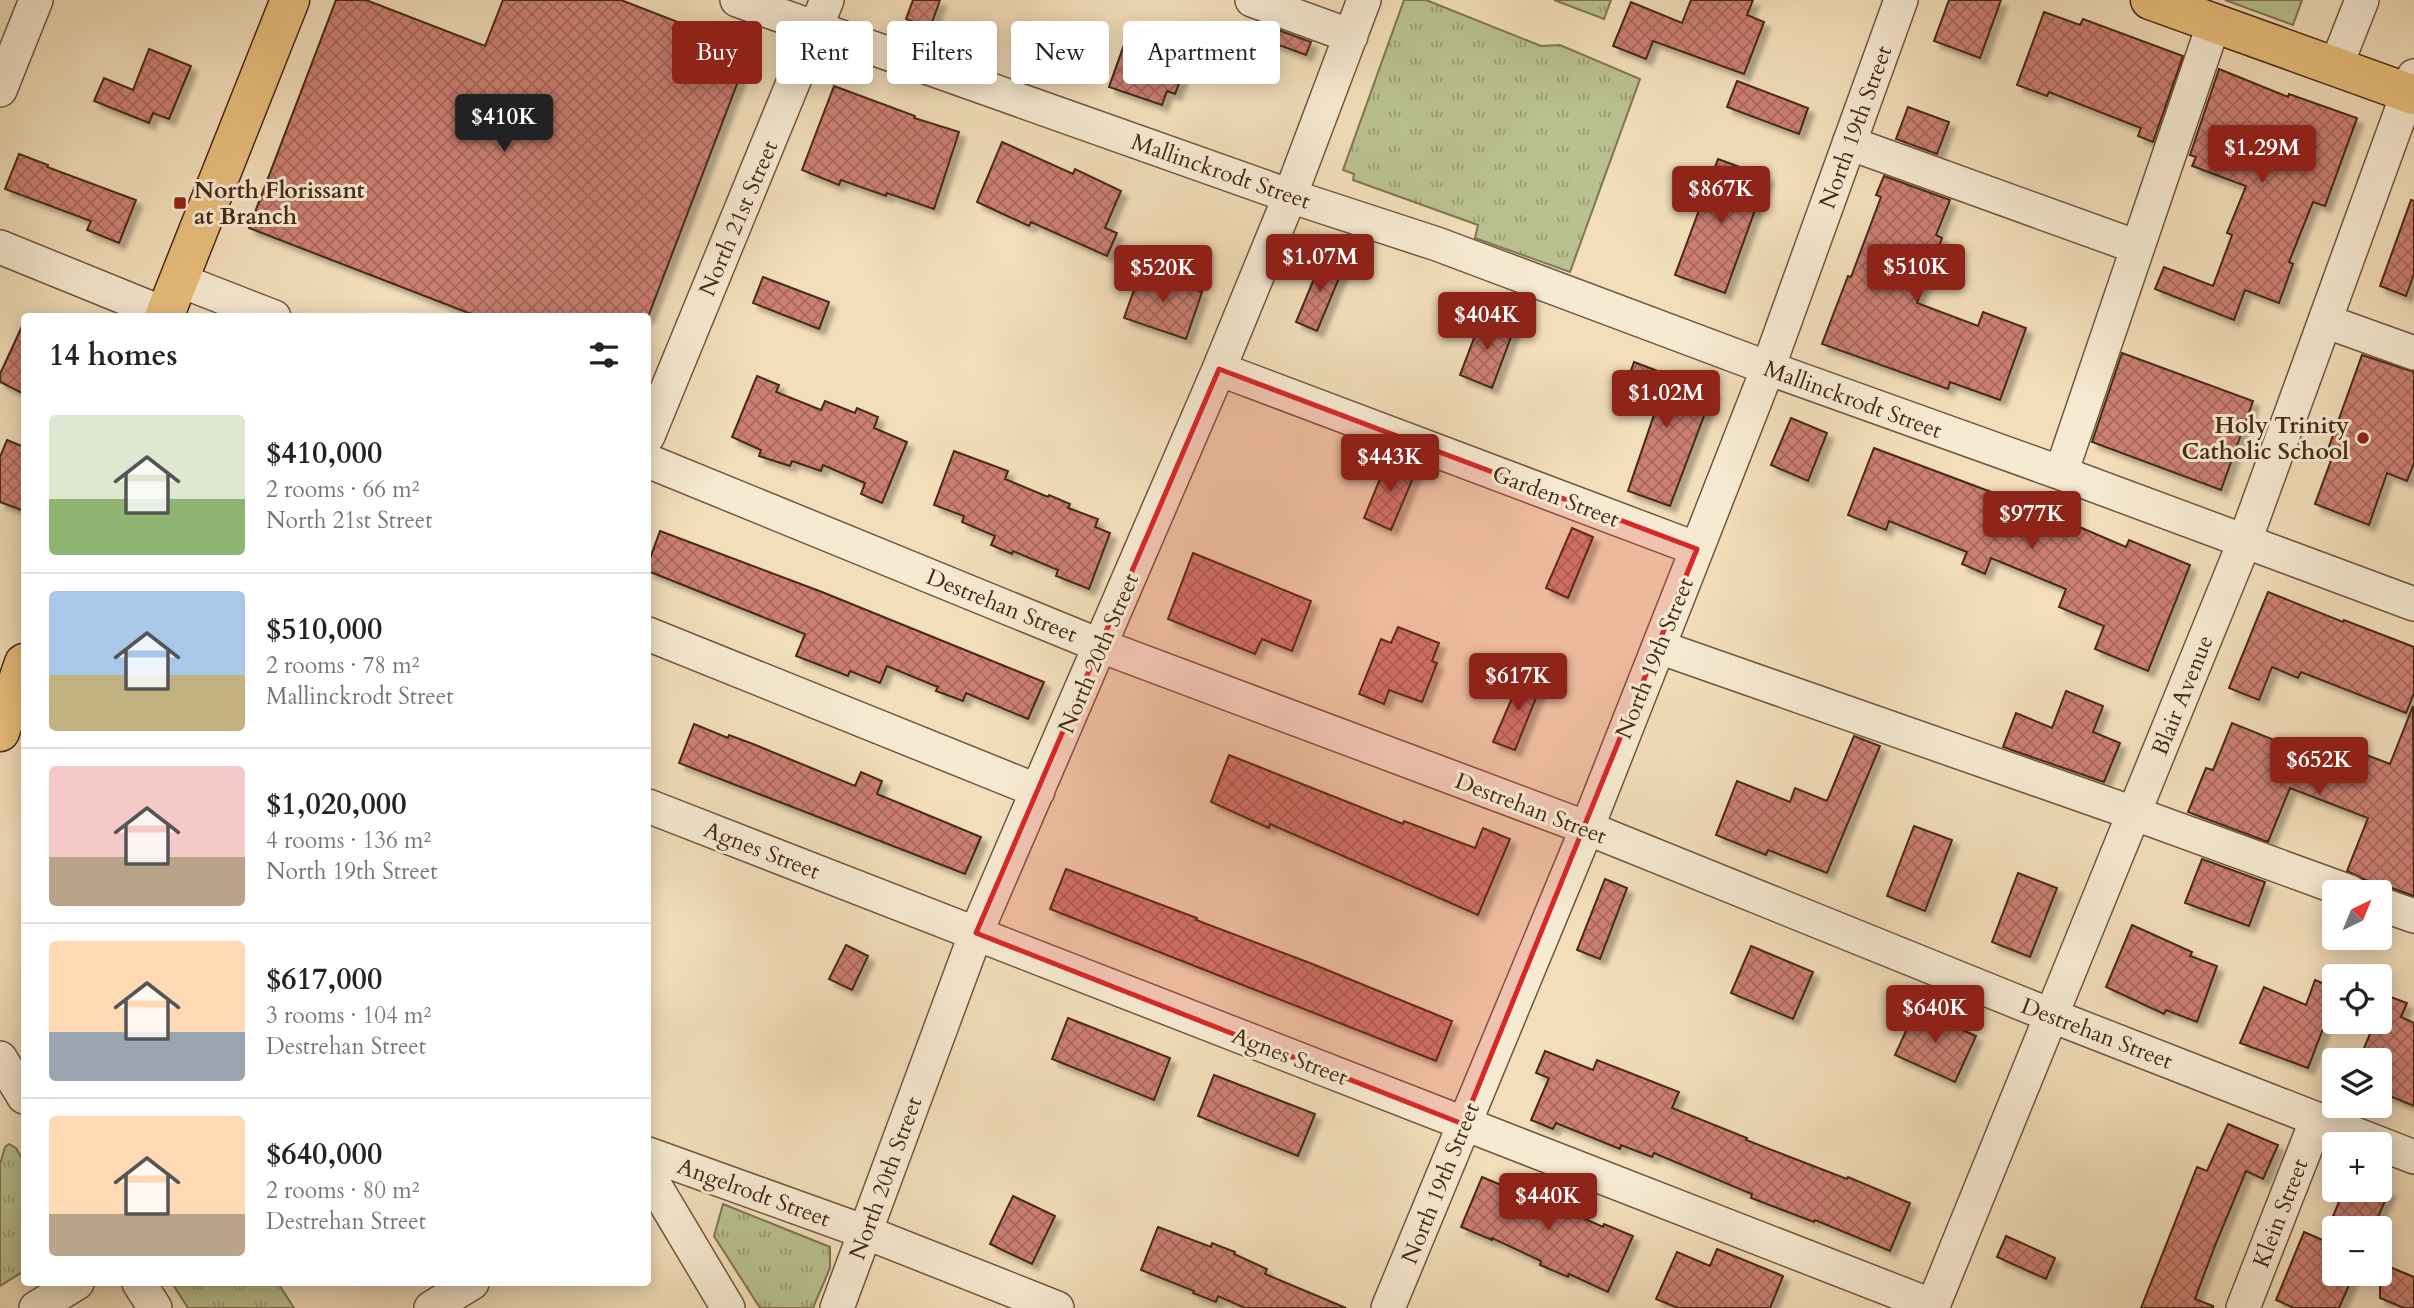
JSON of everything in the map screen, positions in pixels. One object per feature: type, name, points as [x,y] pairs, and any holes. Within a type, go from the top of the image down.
[{"type":"main road","points":[[165,313],[290,0]]},
{"type":"main road","points":[[2150,0],[2336,66],[2412,88]]},
{"type":"main road","points":[[0,732],[21,672]]},
{"type":"street","points":[[0,90],[36,0]]},
{"type":"street","name":"Mallinckrodt Street","points":[[737,0],[822,14],[1290,196],[1437,244],[2414,604]]},
{"type":"street","points":[[1252,0],[1351,36]]},
{"type":"street","name":"North 20th Street","points":[[837,1308],[976,933],[1219,369],[1290,196],[1364,0]]},
{"type":"street","name":"North 19th Street","points":[[1388,1308],[1659,647],[1768,368],[1901,0]]},
{"type":"street","points":[[2336,66],[2362,0]]},
{"type":"street","name":"North 21st Street","points":[[651,429],[822,14]]},
{"type":"street","points":[[2061,473],[2214,23]]},
{"type":"street","name":"Blair Avenue","points":[[1933,1307],[2244,543],[2412,88]]},
{"type":"street","points":[[1849,143],[2137,247]]},
{"type":"street","points":[[0,247],[157,313]]},
{"type":"street","points":[[179,280],[264,313]]},
{"type":"street","points":[[2325,321],[2414,353]]},
{"type":"street","name":"Garden Street","points":[[1219,369],[1697,549]]},
{"type":"street","name":"Destrehan Street","points":[[651,462],[1101,646],[1587,828],[2050,1016],[2414,1157]]},
{"type":"street","points":[[651,635],[1038,791]]},
{"type":"street","points":[[1659,647],[2322,882]]},
{"type":"street","name":"Agnes Street","points":[[651,807],[1933,1307]]},
{"type":"street","points":[[2392,908],[2414,916]]},
{"type":"street","points":[[0,1058],[21,1092]]},
{"type":"street","name":"Klein Street","points":[[2243,1308],[2317,1119]]},
{"type":"street","name":"Angelrodt Street","points":[[651,1155],[865,1232],[1057,1308]]},
{"type":"street","points":[[651,1179],[728,1308]]},
{"type":"street","points":[[36,1308],[72,1286]]},
{"type":"street","points":[[141,1286],[155,1308]]},
{"type":"street","points":[[431,1308],[467,1286]]},
{"type":"highlighted area","points":[[1219,369],[1697,549],[1463,1124],[976,933]]},
{"type":"green space","points":[[1404,0],[1426,0],[1541,46],[1560,45],[1640,79],[1570,272],[1475,238],[1478,225],[1353,180],[1354,174],[1343,170]]},
{"type":"green space","points":[[1554,0],[1611,0],[1604,19]]},
{"type":"green space","points":[[2225,0],[2302,0],[2293,25]]},
{"type":"green space","points":[[9,1144],[16,1148],[21,1157],[21,1273],[0,1286],[0,1164],[5,1147]]},
{"type":"green space","points":[[723,1204],[830,1247],[830,1268],[813,1308],[760,1308],[714,1236]]},
{"type":"green space","points":[[174,1286],[280,1286],[294,1308],[188,1308]]},
{"type":"building","points":[[336,0],[366,0],[485,46],[503,0],[621,0],[675,21],[672,21],[672,84],[737,84],[650,313],[469,313],[249,228]]},
{"type":"building","points":[[913,0],[940,0],[932,21],[906,19]]},
{"type":"building","points":[[1691,0],[1753,0],[1747,15],[1764,22],[1744,74],[1653,41],[1646,59],[1613,46],[1631,2],[1682,23]]},
{"type":"building","points":[[1949,0],[2001,0],[1980,58],[1934,41]]},
{"type":"building","points":[[2044,12],[2080,25],[2083,19],[2183,56],[2153,142],[2138,136],[2141,128],[2049,92],[2047,96],[2017,85]]},
{"type":"building","points":[[1280,31],[1311,42],[1306,55],[1280,45]]},
{"type":"building","points":[[1123,48],[1123,84],[1179,84],[1175,94],[1167,91],[1162,105],[1109,87]]},
{"type":"building","points":[[149,49],[191,66],[169,119],[153,113],[149,123],[94,101],[104,78],[133,90]]},
{"type":"building","points":[[2219,69],[2288,97],[2289,94],[2357,118],[2325,206],[2313,202],[2289,262],[2293,264],[2279,303],[2245,290],[2234,320],[2155,289],[2164,267],[2213,286],[2232,235],[2227,233],[2246,186],[2192,166],[2196,157],[2190,155]]},
{"type":"building","points":[[1737,81],[1808,108],[1799,134],[1727,107]]},
{"type":"building","points":[[834,86],[915,116],[914,118],[959,132],[934,209],[841,180],[839,185],[802,170]]},
{"type":"building","points":[[1908,107],[1949,122],[1937,154],[1896,139]]},
{"type":"building","points":[[1002,142],[1073,174],[1075,169],[1121,191],[1105,228],[1117,233],[1107,256],[1031,222],[1029,226],[977,202]]},
{"type":"building","points":[[19,154],[136,200],[119,243],[87,230],[91,221],[5,189]]},
{"type":"building","points":[[1718,159],[1767,177],[1725,293],[1675,275]]},
{"type":"building","points":[[1884,176],[1950,200],[1936,235],[1942,238],[1917,303],[1978,326],[1983,312],[2026,328],[2000,400],[1950,382],[1948,389],[1822,344],[1881,197],[1876,195]]},
{"type":"building","points":[[2411,200],[2414,201],[2414,274],[2406,296],[2380,286]]},
{"type":"building","points":[[1323,257],[1344,266],[1317,331],[1296,322]]},
{"type":"building","points":[[1141,270],[1202,292],[1186,339],[1124,318]]},
{"type":"building","points":[[763,277],[829,302],[819,329],[753,303]]},
{"type":"building","points":[[1482,317],[1514,329],[1492,388],[1460,375]]},
{"type":"building","points":[[21,328],[21,392],[0,382],[0,374]]},
{"type":"building","points":[[2122,353],[2253,401],[2221,490],[2092,442]]},
{"type":"building","name":"Holy Trinity Catholic School","points":[[2362,355],[2414,372],[2414,463],[2407,481],[2387,473],[2369,525],[2315,504],[2333,455],[2327,452]]},
{"type":"building","points":[[1634,362],[1713,392],[1670,506],[1628,491],[1657,406],[1623,393]]},
{"type":"building","points":[[757,376],[779,385],[776,392],[821,410],[825,401],[855,413],[857,408],[878,417],[874,428],[907,442],[882,503],[861,494],[865,483],[823,465],[821,471],[792,461],[790,466],[759,456],[761,450],[732,437]]},
{"type":"building","points":[[1791,418],[1827,433],[1808,481],[1771,465]]},
{"type":"building","points":[[7,440],[21,446],[21,510],[0,502],[0,457]]},
{"type":"building","points":[[1874,448],[2042,511],[2126,547],[2129,540],[2190,565],[2148,671],[2095,649],[2104,626],[2059,607],[2066,589],[1991,558],[1985,574],[1962,564],[1967,552],[1889,521],[1886,530],[1848,515]]},
{"type":"building","points":[[954,451],[1008,471],[1005,479],[1070,504],[1068,508],[1098,519],[1095,527],[1110,533],[1089,589],[1056,576],[1058,570],[991,545],[995,536],[962,522],[964,516],[934,505]]},
{"type":"building","points":[[1388,459],[1416,471],[1391,530],[1364,518]]},
{"type":"building","points":[[1572,528],[1593,537],[1568,598],[1546,588]]},
{"type":"building","points":[[660,531],[822,592],[1044,682],[1028,719],[966,693],[963,701],[936,691],[938,687],[887,666],[880,683],[850,671],[848,676],[796,656],[805,634],[651,572],[651,556]]},
{"type":"building","points":[[1193,553],[1311,601],[1292,651],[1262,639],[1255,654],[1168,619]]},
{"type":"building","points":[[2268,592],[2414,647],[2414,693],[2406,713],[2301,672],[2298,678],[2272,667],[2259,700],[2229,688]]},
{"type":"building","points":[[1398,627],[1439,643],[1432,661],[1437,663],[1422,702],[1389,690],[1384,704],[1359,694],[1381,639],[1391,643]]},
{"type":"building","points":[[1522,675],[1542,683],[1515,750],[1493,742]]},
{"type":"building","points":[[2066,691],[2103,706],[2093,732],[2120,743],[2104,782],[2003,747],[2016,713],[2052,728]]},
{"type":"building","points":[[2413,706],[2414,896],[2392,888],[2392,880],[2366,880],[2347,871],[2368,818],[2290,788],[2268,842],[2188,812],[2206,768],[2213,770],[2232,723],[2336,765],[2343,746],[2390,764]]},
{"type":"building","points":[[694,724],[728,738],[729,735],[753,744],[855,786],[861,772],[882,781],[877,794],[981,837],[965,874],[679,763]]},
{"type":"building","points":[[1854,736],[1880,746],[1827,873],[1768,850],[1766,855],[1716,835],[1737,781],[1790,802],[1795,788],[1827,801]]},
{"type":"building","points":[[1229,755],[1403,824],[1404,821],[1475,848],[1483,828],[1510,839],[1478,915],[1270,824],[1269,828],[1211,802]]},
{"type":"building","points":[[1914,826],[1952,840],[1925,911],[1887,896]]},
{"type":"building","points":[[2202,859],[2265,882],[2249,926],[2185,903]]},
{"type":"building","points":[[1066,869],[1197,918],[1196,920],[1452,1021],[1436,1061],[1050,909]]},
{"type":"building","points":[[2018,873],[2057,888],[2030,957],[1992,942]]},
{"type":"building","points":[[1605,879],[1627,888],[1600,959],[1577,950]]},
{"type":"building","points":[[2132,925],[2192,952],[2190,956],[2217,966],[2197,1022],[2166,1010],[2164,1014],[2106,987]]},
{"type":"building","points":[[846,945],[868,956],[852,990],[829,979]]},
{"type":"building","points":[[1751,946],[1813,972],[1793,1019],[1731,993]]},
{"type":"building","points":[[2315,980],[2322,983],[2322,1031],[2308,1068],[2240,1043],[2264,987],[2306,1005]]},
{"type":"building","points":[[2392,998],[2407,1003],[2401,1017],[2414,1023],[2414,1106],[2392,1097],[2392,1048],[2364,1048],[2370,1034],[2392,1034]]},
{"type":"building","points":[[1916,1009],[1976,1036],[1955,1082],[1895,1055]]},
{"type":"building","points":[[1068,1018],[1170,1058],[1154,1100],[1052,1059]]},
{"type":"building","points":[[1545,1051],[1593,1070],[1597,1060],[1679,1092],[1672,1108],[1747,1138],[1746,1140],[1910,1203],[1890,1251],[1815,1220],[1814,1222],[1751,1198],[1752,1194],[1654,1153],[1652,1157],[1621,1145],[1620,1149],[1556,1123],[1553,1129],[1531,1120],[1549,1078],[1536,1073]]},
{"type":"building","points":[[1214,1075],[1315,1114],[1298,1156],[1198,1116]]},
{"type":"building","points":[[2228,1124],[2278,1145],[2263,1179],[2246,1171],[2214,1248],[2195,1299],[2213,1308],[2141,1308],[2197,1167],[2207,1171]]},
{"type":"building","points":[[1482,1177],[1525,1195],[1528,1187],[1558,1201],[1556,1206],[1603,1227],[1604,1224],[1633,1236],[1608,1292],[1569,1274],[1568,1277],[1540,1265],[1541,1261],[1461,1227]]},
{"type":"building","points":[[1013,1196],[1055,1216],[1032,1264],[990,1244]]},
{"type":"building","points":[[2339,1202],[2385,1202],[2378,1216],[2333,1216]]},
{"type":"building","points":[[1158,1227],[1211,1247],[1212,1243],[1235,1252],[1234,1254],[1267,1269],[1265,1274],[1346,1308],[1245,1308],[1218,1296],[1216,1302],[1193,1293],[1194,1291],[1141,1270]]},
{"type":"building","points":[[2304,1232],[2322,1240],[2322,1286],[2349,1286],[2339,1308],[2294,1308],[2276,1300]]},
{"type":"building","points":[[2006,1236],[2055,1258],[2046,1279],[1997,1257]]},
{"type":"building","points":[[1717,1249],[1783,1276],[1770,1308],[1678,1308],[1656,1299],[1677,1252],[1710,1266]]},
{"type":"building","points":[[2392,1268],[2414,1277],[2414,1308],[2404,1308],[2380,1298],[2380,1286],[2392,1286]]},
{"type":"place","name":"North Florissant at Branch","points":[[180,203]]},
{"type":"place","name":"Holy Trinity Catholic School","points":[[2363,438]]}]
